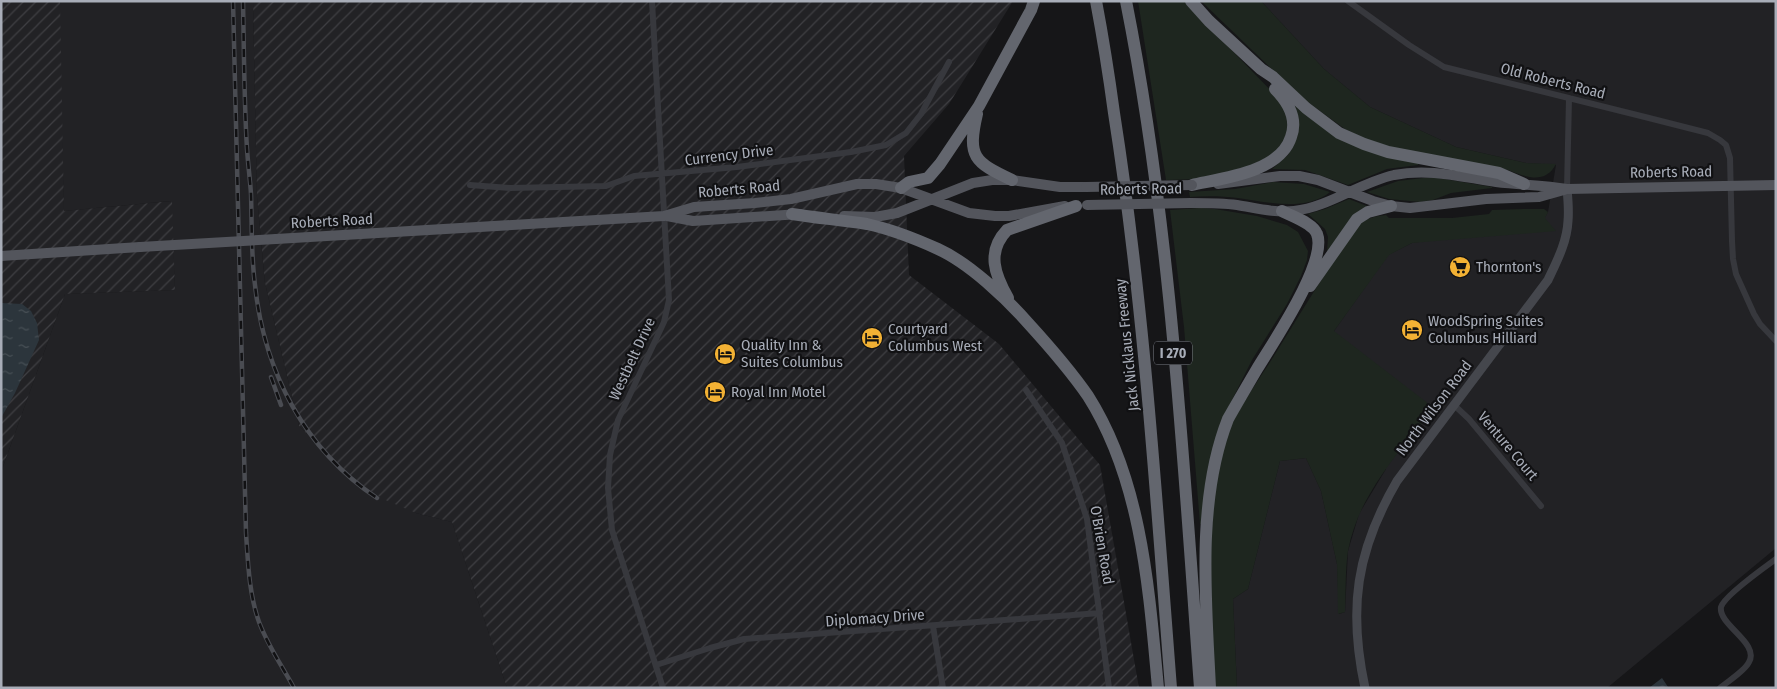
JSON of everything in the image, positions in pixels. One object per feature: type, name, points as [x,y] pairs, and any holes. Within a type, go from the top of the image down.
[{"type":"highway","points":[[901,188],[910,182],[928,178],[940,164],[979,106],[1031,10],[1034,1]]},
{"type":"highway","name":"Jack Nicklaus Freeway","points":[[1096,1],[1124,176],[1138,283],[1171,688]]},
{"type":"highway","name":"I 270","points":[[1126,1],[1154,173],[1163,247],[1179,410],[1200,688]]},
{"type":"highway","points":[[1192,1],[1209,21],[1261,69],[1274,77],[1313,114],[1339,133],[1364,144],[1406,156],[1499,173],[1524,184]]},
{"type":"highway","points":[[1192,186],[1255,169],[1278,158],[1288,146],[1293,129],[1291,112],[1285,100],[1269,82],[1261,69]]},
{"type":"highway","points":[[979,106],[972,133],[972,145],[975,156],[981,163],[993,171],[1012,180]]},
{"type":"highway","points":[[1011,304],[995,270],[994,257],[996,246],[1001,237],[1007,230],[1029,221],[1081,205]]},
{"type":"highway","points":[[1295,306],[1324,268],[1357,219],[1368,212],[1391,206]]},
{"type":"highway","points":[[1210,688],[1206,608],[1206,553],[1209,500],[1215,460],[1228,420],[1295,306],[1315,262],[1319,242],[1316,232],[1312,228],[1282,211]]},
{"type":"highway","points":[[792,214],[867,224],[939,249],[955,259],[1011,304],[1068,369],[1088,397],[1106,430],[1120,463],[1139,534],[1158,688]]},
{"type":"main road","name":"Roberts Road","points":[[1,256],[664,216],[694,208],[791,199],[857,184],[876,184],[901,188],[969,213],[995,216],[1008,216],[1081,205],[1191,203],[1221,203],[1282,211],[1313,207],[1385,178],[1425,172],[1524,184],[1539,184],[1568,189],[1776,185]]},
{"type":"main road","name":"Roberts Road","points":[[664,216],[693,221],[792,214],[880,216],[904,211],[973,183],[992,180],[1086,187],[1192,186],[1224,184],[1280,176],[1299,176],[1318,180],[1391,206],[1422,208],[1486,200],[1539,197],[1568,189]]},
{"type":"main road","name":"North Wilson Road","points":[[1365,688],[1358,655],[1356,614],[1358,579],[1368,541],[1382,507],[1397,481],[1548,280],[1566,236],[1568,189]]},
{"type":"street","name":"Westbelt Drive","points":[[652,1],[669,300],[664,322],[618,420],[610,455],[608,488],[612,530],[663,688]]},
{"type":"street","name":"Old Roberts Road","points":[[1348,1],[1409,45],[1444,67],[1715,136],[1726,145],[1729,152],[1731,166],[1732,241],[1736,274],[1754,314],[1760,324],[1776,341]]},
{"type":"street","name":"Currency Drive","points":[[470,185],[510,188],[606,186],[634,176],[754,165],[851,152],[886,145],[906,133],[921,114],[949,62]]},
{"type":"street","name":"North Wilson Road","points":[[1568,98],[1568,189]]},
{"type":"street","name":"O'Brien Road","points":[[1026,390],[1062,443],[1087,519],[1109,688]]},
{"type":"street","name":"Venture Court","points":[[1454,405],[1470,419],[1541,506]]},
{"type":"street","points":[[1720,688],[1748,664],[1751,658],[1749,649],[1724,617],[1723,604],[1728,597],[1776,559]]},
{"type":"street","name":"Diplomacy Drive","points":[[656,666],[744,639],[1100,613]]},
{"type":"street","points":[[933,626],[943,688]]},
{"type":"shaded area","points":[[1,1],[60,1],[64,211],[172,201],[175,290],[65,294],[1,472]]},
{"type":"shaded area","points":[[58,1],[253,1],[257,197],[265,283],[299,426],[348,475],[416,513],[452,522],[507,688],[1,688],[1,472],[65,294],[175,290],[171,201],[64,211]]},
{"type":"shaded area","points":[[253,1],[1013,1],[949,104],[904,156],[909,275],[999,344],[1100,465],[1139,688],[507,688],[452,522],[416,513],[383,499],[348,475],[299,426],[265,283],[257,197]]},
{"type":"shaded area","points":[[1138,1],[1184,1],[1281,101],[1287,113],[1288,126],[1286,138],[1272,156],[1246,167],[1201,179],[1166,180]]},
{"type":"shaded area","points":[[1201,1],[1261,1],[1324,69],[1370,107],[1456,147],[1526,163],[1556,164],[1552,171],[1546,175],[1535,178],[1508,170],[1394,149],[1369,141],[1345,129],[1302,98]]},
{"type":"shaded area","points":[[1261,1],[1776,1],[1776,548],[1607,688],[1237,688],[1233,599],[1248,589],[1280,461],[1306,458],[1321,491],[1337,564],[1339,614],[1345,612],[1348,551],[1359,514],[1386,469],[1334,331],[1388,255],[1412,243],[1545,217],[1548,212],[1556,165],[1526,163],[1456,147],[1370,107],[1324,69]]},
{"type":"shaded area","points":[[1293,103],[1307,114],[1419,163],[1418,165],[1387,169],[1348,185],[1305,170],[1272,169],[1288,155],[1297,137]]},
{"type":"shaded area","points":[[1438,178],[1492,188],[1451,193],[1433,200],[1420,202],[1389,199],[1367,192],[1398,181]]},
{"type":"shaded area","points":[[1273,182],[1304,184],[1330,192],[1309,202],[1285,204],[1226,197],[1190,197],[1189,192],[1235,189]]},
{"type":"shaded area","points":[[1349,199],[1367,206],[1327,252],[1328,237],[1325,229],[1308,214]]},
{"type":"shaded area","points":[[1200,208],[1257,216],[1287,225],[1298,232],[1308,251],[1301,276],[1287,304],[1252,360],[1228,408],[1203,524],[1200,524],[1184,327],[1170,210]]},
{"type":"shaded area","points":[[1544,209],[1548,212],[1545,218],[1556,231],[1412,243],[1389,255],[1334,331],[1434,408],[1394,457],[1361,511],[1348,551],[1345,612],[1338,614],[1337,564],[1321,491],[1306,458],[1280,461],[1248,589],[1233,599],[1237,688],[1215,688],[1211,601],[1211,542],[1216,484],[1224,443],[1242,406],[1351,233],[1362,222],[1370,218],[1386,215],[1389,218],[1452,218],[1489,214],[1492,210]]},
{"type":"water","points":[[1,303],[22,304],[31,311],[37,323],[39,340],[15,393],[1,418]]},
{"type":"water","points":[[1662,678],[1667,688],[1649,688]]},
{"type":"railway","points":[[233,1],[248,567],[253,600],[259,622],[271,648],[294,688]]},
{"type":"railway","points":[[243,1],[245,112],[251,194],[253,262],[260,317],[268,348],[278,377],[292,405],[309,432],[328,456],[351,478],[377,498]]},
{"type":"railway","points":[[271,377],[281,405]]},
{"type":"place","name":"Thornton's","points":[[1460,267]]},
{"type":"place","name":"WoodSpring Suites Columbus Hilliard","points":[[1412,330]]},
{"type":"place","name":"Courtyard Columbus West","points":[[872,338]]},
{"type":"place","name":"Quality Inn & Suites Columbus","points":[[725,354]]},
{"type":"place","name":"Royal Inn Motel","points":[[715,392]]}]
